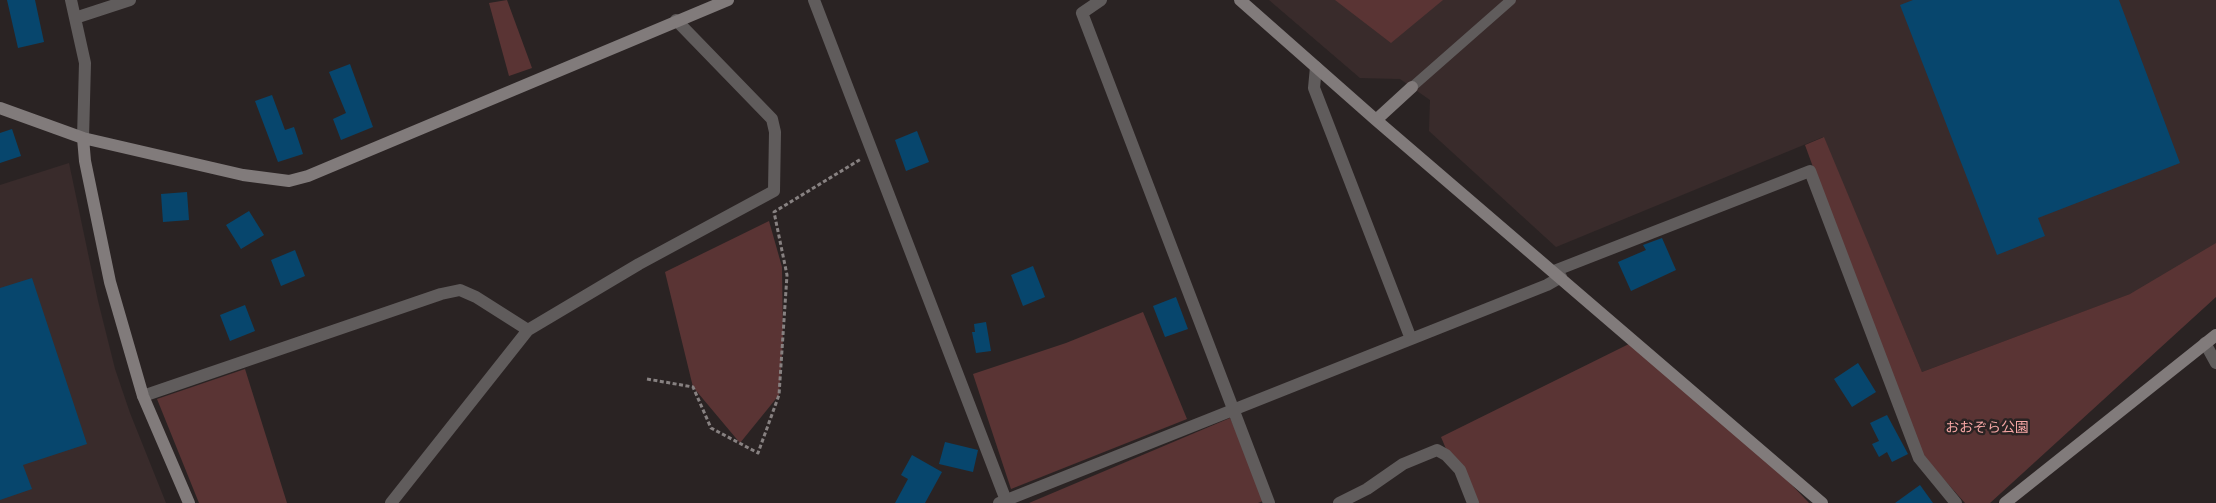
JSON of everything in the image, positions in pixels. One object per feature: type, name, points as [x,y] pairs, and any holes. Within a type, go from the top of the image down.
[{"type":"street","points":[[71,0],[85,63],[83,138],[86,161],[110,282],[143,396],[189,503]]},
{"type":"street","points":[[75,18],[130,0]]},
{"type":"street","points":[[0,108],[83,138],[243,175],[289,181],[308,176],[676,20],[728,0]]},
{"type":"street","points":[[814,0],[1004,502],[1547,285],[1557,274],[1810,171],[1919,458],[1956,503]]},
{"type":"street","points":[[1101,0],[1082,13],[1270,503]]},
{"type":"street","points":[[1240,0],[1376,120],[1822,503]]},
{"type":"street","points":[[392,503],[528,330],[639,264],[774,191],[775,132],[772,119],[676,20]]},
{"type":"street","points":[[1316,67],[1314,88],[1411,339]]},
{"type":"street","points":[[1376,120],[1412,87]]},
{"type":"street","points":[[143,396],[441,294],[460,290],[476,297],[528,330]]},
{"type":"street","points":[[2005,503],[2216,335]]},
{"type":"street","points":[[2205,343],[2216,363]]},
{"type":"street","points":[[1339,503],[1367,489],[1403,464],[1437,450],[1446,455],[1460,470],[1473,503]]},
{"type":"lane","points":[[1412,87],[1511,0]]},
{"type":"path","points":[[647,379],[693,387],[711,428],[758,452],[780,395],[787,276],[774,212],[873,152]]},
{"type":"shaded area","points":[[1269,0],[2216,0],[2216,262],[1922,372],[1823,137],[1556,247],[1429,131],[1430,100],[1400,79],[1360,78]]},
{"type":"shaded area","points":[[69,163],[98,301],[115,369],[130,413],[166,503],[0,503],[0,185]]},
{"type":"green space","points":[[507,0],[532,68],[509,76],[489,3]]},
{"type":"green space","points":[[1335,0],[1443,0],[1391,43]]},
{"type":"green space","name":"おおぞら公園","points":[[1824,137],[1922,372],[2130,294],[2216,243],[2216,297],[1990,503],[1965,503],[1915,447],[1805,145]]},
{"type":"green space","points":[[769,221],[782,267],[783,340],[779,395],[740,443],[693,387],[665,272]]},
{"type":"green space","points":[[1143,312],[1187,419],[1011,489],[973,374],[1066,343]]},
{"type":"green space","points":[[1635,341],[1749,440],[1809,503],[1469,503],[1441,437]]},
{"type":"green space","points":[[245,369],[287,503],[199,503],[157,399]]},
{"type":"green space","points":[[1230,418],[1268,499],[1258,503],[1029,503]]},
{"type":"building","points":[[7,0],[35,0],[44,42],[18,48]]},
{"type":"building","points":[[1913,0],[2119,0],[2180,163],[2038,218],[2045,236],[1997,255],[1900,5]]},
{"type":"building","points":[[350,64],[373,127],[341,140],[333,119],[346,113],[329,72]]},
{"type":"building","points":[[272,95],[285,130],[294,127],[303,154],[278,162],[255,101]]},
{"type":"building","points":[[12,129],[21,156],[0,163],[0,133]]},
{"type":"building","points":[[917,131],[929,162],[906,171],[895,140]]},
{"type":"building","points":[[187,192],[189,220],[163,222],[161,194]]},
{"type":"building","points":[[249,211],[264,235],[241,249],[226,225]]},
{"type":"building","points":[[1662,238],[1676,270],[1631,291],[1618,262],[1646,250],[1643,245]]},
{"type":"building","points":[[295,250],[305,276],[281,286],[271,260]]},
{"type":"building","points":[[1033,266],[1045,297],[1023,306],[1011,275]]},
{"type":"building","points":[[32,278],[87,444],[23,465],[32,489],[0,500],[0,288]]},
{"type":"building","points":[[1176,297],[1188,329],[1165,337],[1153,306]]},
{"type":"building","points":[[245,305],[255,331],[230,341],[220,315]]},
{"type":"building","points":[[986,322],[991,351],[976,353],[972,332],[975,332],[974,324]]},
{"type":"building","points":[[1858,363],[1876,392],[1852,407],[1834,379]]},
{"type":"building","points":[[1887,415],[1908,454],[1892,462],[1887,452],[1879,457],[1872,444],[1879,441],[1870,423]]},
{"type":"building","points":[[945,442],[978,450],[973,472],[939,464]]},
{"type":"building","points":[[912,455],[942,472],[925,503],[895,503],[908,479],[901,475]]},
{"type":"building","points":[[1920,485],[1933,503],[1895,503]]}]
